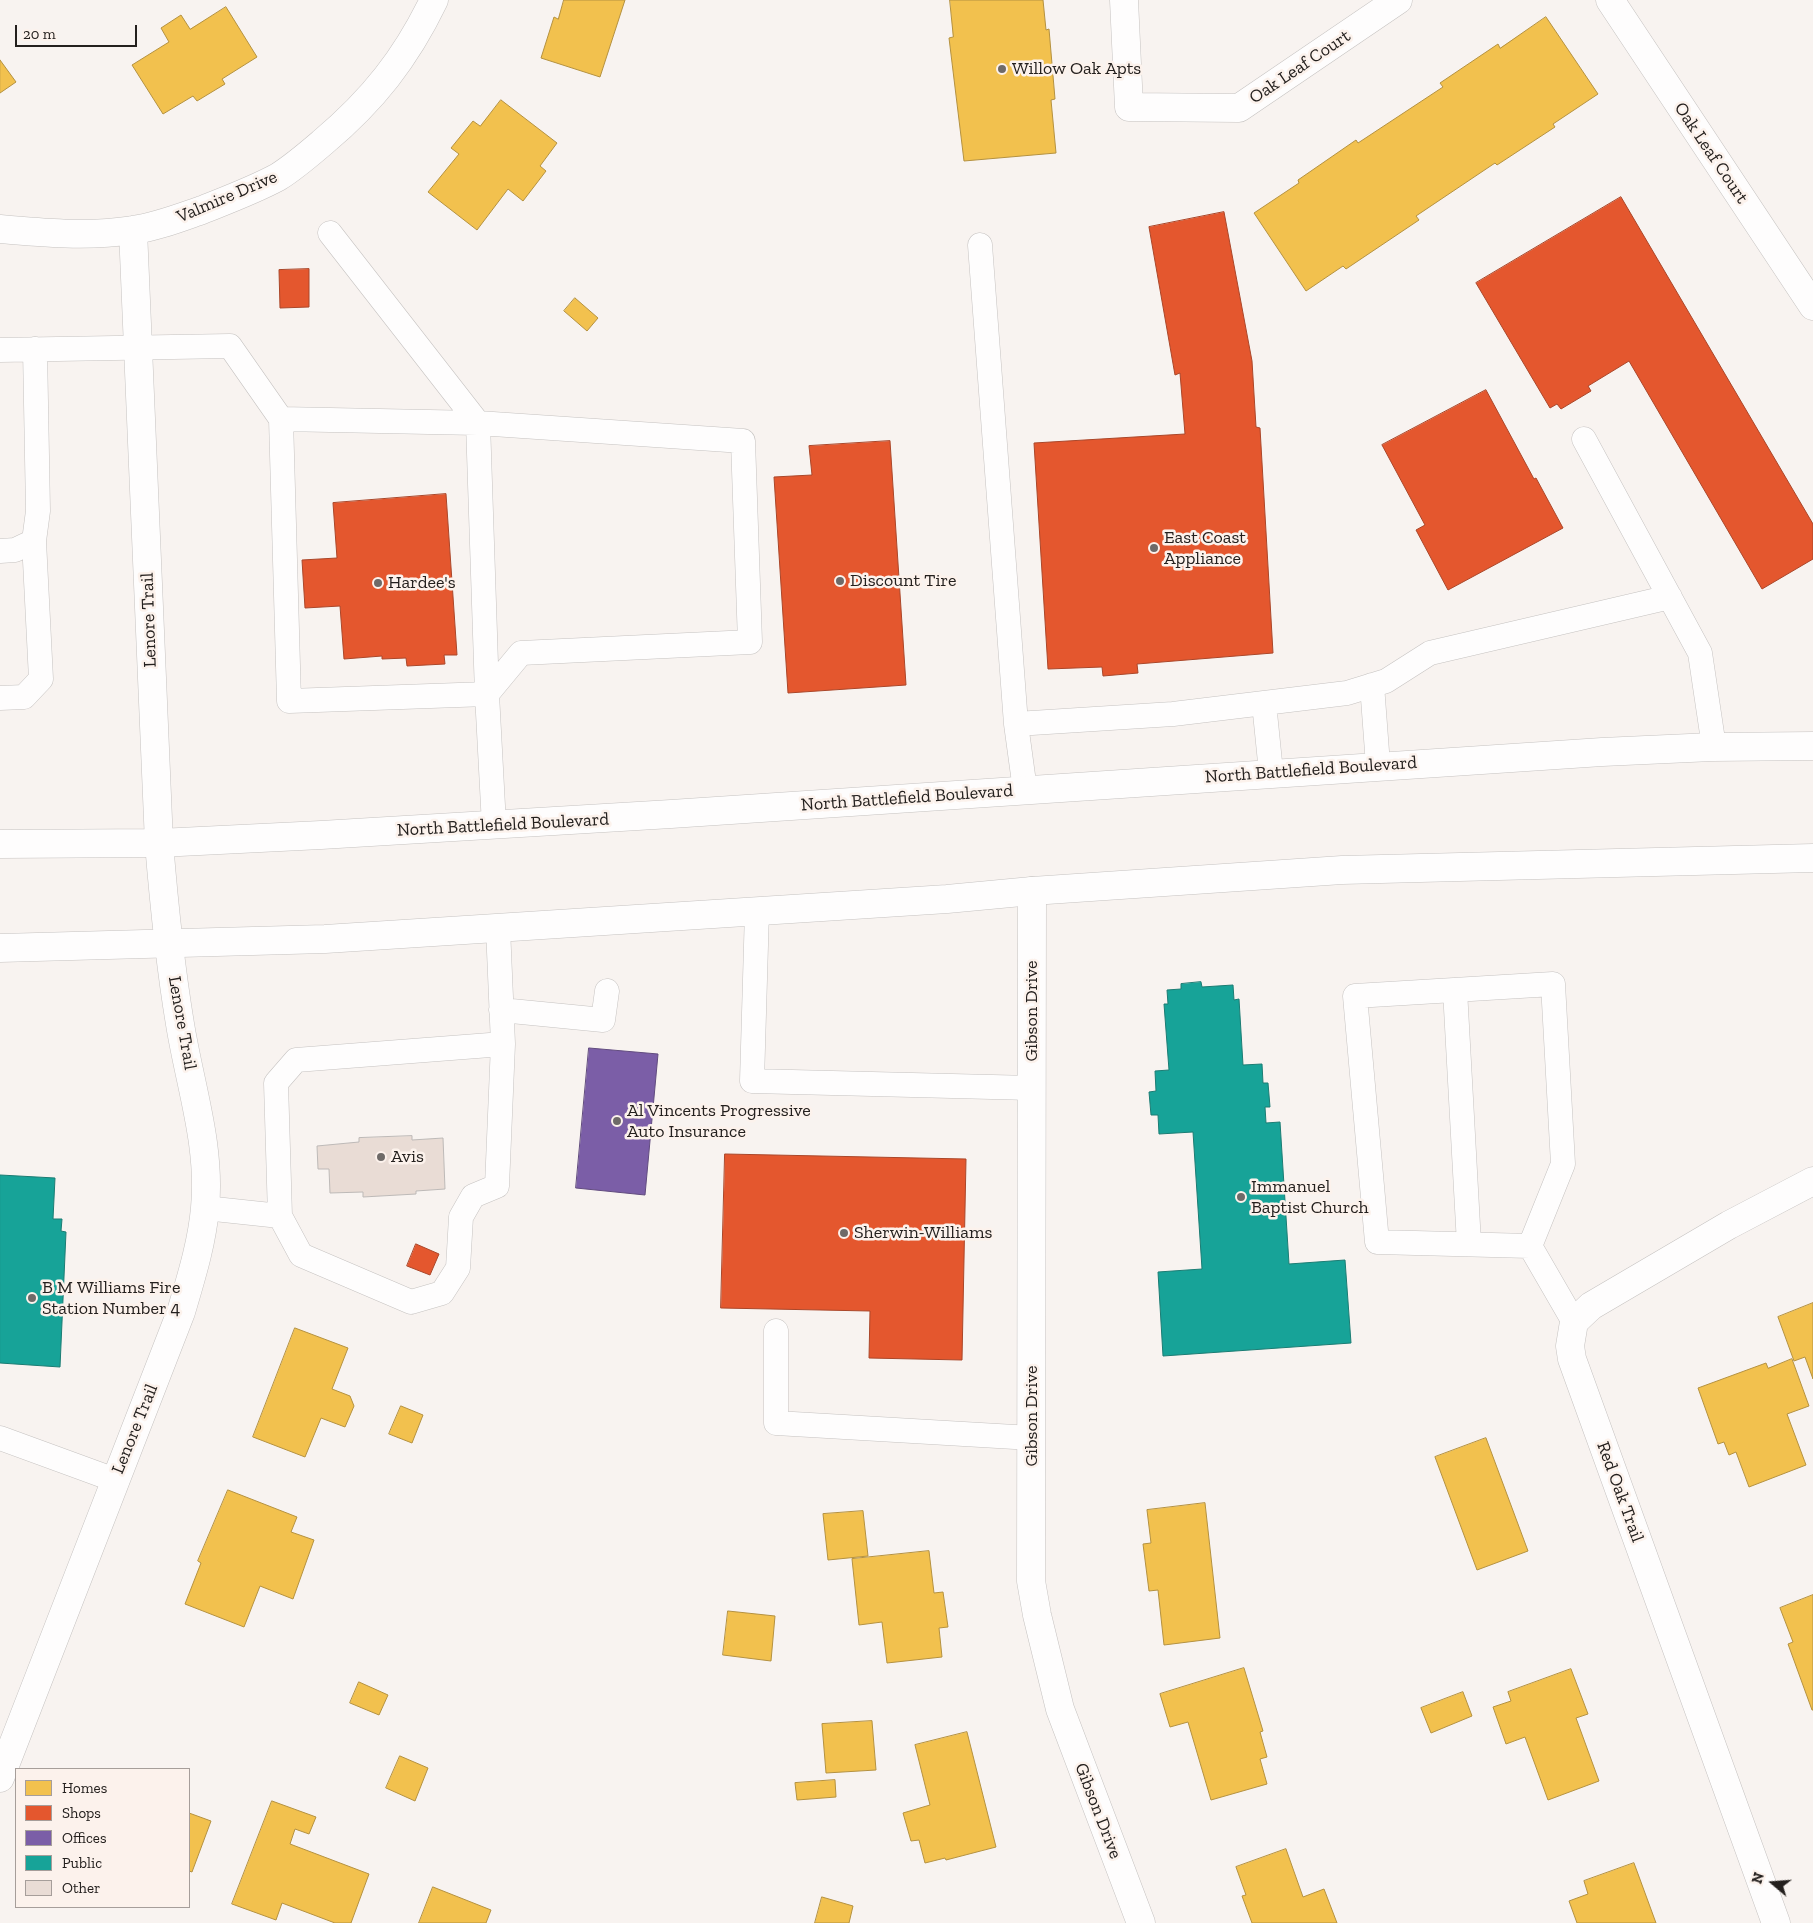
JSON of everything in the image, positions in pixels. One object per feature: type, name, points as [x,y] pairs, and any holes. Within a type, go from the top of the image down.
[{"type":"street","name":"Valmire Drive","points":[[0,229],[39,233],[133,230],[170,221],[228,200],[278,176],[304,158],[350,119],[386,80],[418,34],[434,0]]},
{"type":"street","name":"Oak Leaf Court","points":[[1124,0],[1129,107],[1239,108],[1393,2]]},
{"type":"street","name":"Oak Leaf Court","points":[[1610,0],[1813,306]]},
{"type":"street","name":"Lenore Trail","points":[[0,1778],[182,1312],[197,1254],[205,1208],[206,1149],[180,1026],[168,945],[159,843],[140,347],[133,230]]},
{"type":"street","name":"North Battlefield Boulevard","points":[[0,844],[159,843],[494,825],[1378,765],[1714,747],[1813,746]]},
{"type":"street","points":[[0,948],[168,945],[324,939],[947,899],[1032,891],[1342,870],[1813,858]]},
{"type":"street","name":"Gibson Drive","points":[[1032,891],[1031,1581],[1036,1615],[1060,1709],[1141,1923]]},
{"type":"street","points":[[1574,1322],[1600,1300],[1729,1225],[1813,1181]]},
{"type":"street","name":"Red Oak Trail","points":[[1574,1322],[1570,1346],[1572,1359],[1776,1923]]},
{"type":"lane","points":[[330,233],[478,423],[494,825]]},
{"type":"lane","points":[[980,245],[1016,724],[1025,790]]},
{"type":"lane","points":[[0,350],[230,346],[281,418],[289,702],[488,694],[522,653],[750,642],[744,441],[478,423],[281,418]]},
{"type":"lane","points":[[0,698],[24,697],[41,679],[34,541],[38,511],[35,349]]},
{"type":"lane","points":[[1584,438],[1700,653],[1714,747]]},
{"type":"lane","points":[[0,551],[15,550],[34,541]]},
{"type":"lane","points":[[1016,724],[1173,714],[1347,693],[1386,681],[1430,653],[1670,597]]},
{"type":"lane","points":[[1372,685],[1378,765]]},
{"type":"lane","points":[[1264,703],[1271,772]]},
{"type":"lane","points":[[757,911],[752,1080],[1032,1088]]},
{"type":"lane","points":[[498,928],[503,1044],[497,1186],[473,1196],[461,1217],[458,1268],[442,1293],[411,1302],[301,1255],[280,1216],[276,1083],[296,1060],[503,1044]]},
{"type":"lane","points":[[1553,984],[1563,1164],[1530,1246],[1378,1242],[1355,996],[1553,984]]},
{"type":"lane","points":[[1455,990],[1470,1244]]},
{"type":"lane","points":[[501,1010],[603,1020],[607,991]]},
{"type":"lane","points":[[205,1208],[280,1216]]},
{"type":"lane","points":[[1530,1246],[1574,1322]]},
{"type":"lane","points":[[776,1331],[776,1423],[1032,1438]]},
{"type":"lane","points":[[0,1438],[115,1480]]},
{"type":"building: Homes","points":[[564,0],[625,0],[600,77],[541,58],[554,17],[558,19]]},
{"type":"building: Homes","name":"Willow Oak Apts","points":[[950,0],[1043,0],[1046,30],[1049,29],[1055,99],[1051,100],[1056,153],[964,161],[949,38],[953,37]]},
{"type":"building: Homes","points":[[226,7],[257,57],[222,79],[225,84],[197,101],[193,96],[163,114],[132,65],[169,42],[161,28],[181,15],[190,29]]},
{"type":"building: Homes","points":[[1546,17],[1598,94],[1553,124],[1555,127],[1497,165],[1495,163],[1416,216],[1419,220],[1346,269],[1343,266],[1306,291],[1254,213],[1299,183],[1298,180],[1356,140],[1358,143],[1443,87],[1440,83],[1498,44],[1500,48]]},
{"type":"building: Homes","points":[[0,60],[16,82],[0,93]]},
{"type":"building: Homes","points":[[501,100],[557,143],[540,166],[546,171],[523,201],[508,189],[477,230],[428,192],[459,154],[451,148],[473,121],[480,126]]},
{"type":"building: Homes","points":[[575,298],[598,318],[587,331],[564,311]]},
{"type":"building: Homes","points":[[1813,1303],[1813,1379],[1805,1357],[1794,1361],[1778,1317]]},
{"type":"building: Homes","points":[[295,1328],[348,1348],[332,1389],[350,1396],[354,1406],[345,1427],[321,1418],[305,1457],[253,1437]]},
{"type":"building: Homes","points":[[1792,1359],[1809,1406],[1787,1414],[1806,1465],[1749,1487],[1736,1452],[1729,1455],[1724,1442],[1718,1444],[1698,1388],[1766,1363],[1768,1368]]},
{"type":"building: Homes","points":[[401,1406],[423,1415],[412,1443],[389,1434]]},
{"type":"building: Homes","points":[[1486,1438],[1528,1551],[1477,1570],[1435,1457]]},
{"type":"building: Homes","points":[[228,1490],[297,1517],[291,1532],[314,1540],[293,1599],[260,1586],[244,1627],[185,1604],[201,1563],[198,1561]]},
{"type":"building: Homes","points":[[1205,1503],[1220,1638],[1164,1645],[1158,1590],[1149,1591],[1143,1544],[1151,1543],[1147,1510]]},
{"type":"building: Homes","points":[[863,1511],[868,1556],[828,1560],[823,1514]]},
{"type":"building: Homes","points":[[929,1551],[934,1593],[943,1592],[948,1627],[939,1628],[942,1657],[887,1663],[882,1622],[859,1625],[852,1559]]},
{"type":"building: Homes","points":[[1813,1595],[1812,1710],[1788,1644],[1793,1642],[1780,1608]]},
{"type":"building: Homes","points":[[728,1611],[775,1616],[771,1661],[723,1655]]},
{"type":"building: Homes","points":[[1244,1668],[1263,1731],[1260,1732],[1267,1757],[1260,1759],[1267,1784],[1211,1800],[1188,1722],[1170,1727],[1160,1694]]},
{"type":"building: Homes","points":[[1571,1669],[1588,1714],[1576,1718],[1599,1781],[1548,1800],[1525,1737],[1506,1744],[1493,1707],[1511,1701],[1508,1692]]},
{"type":"building: Homes","points":[[359,1682],[388,1695],[379,1715],[350,1703]]},
{"type":"building: Homes","points":[[1463,1692],[1472,1716],[1431,1733],[1421,1708]]},
{"type":"building: Homes","points":[[872,1721],[876,1770],[826,1773],[822,1724]]},
{"type":"building: Homes","points":[[967,1732],[996,1847],[946,1860],[945,1858],[925,1863],[919,1840],[911,1841],[903,1813],[930,1805],[915,1745]]},
{"type":"building: Homes","points":[[400,1756],[428,1768],[415,1801],[386,1788]]},
{"type":"building: Homes","points":[[835,1780],[836,1797],[797,1800],[795,1783]]},
{"type":"building: Homes","points":[[272,1801],[316,1817],[309,1834],[295,1829],[290,1844],[369,1874],[351,1923],[335,1923],[282,1903],[276,1920],[232,1904]]},
{"type":"building: Homes","points":[[190,1813],[211,1821],[192,1872],[190,1871]]},
{"type":"building: Homes","points":[[1286,1849],[1303,1897],[1324,1889],[1337,1923],[1252,1923],[1242,1896],[1246,1895],[1236,1867]]},
{"type":"building: Homes","points":[[1634,1863],[1656,1923],[1577,1923],[1569,1901],[1588,1894],[1584,1881]]},
{"type":"building: Homes","points":[[433,1887],[491,1910],[486,1923],[419,1923]]},
{"type":"building: Homes","points":[[822,1897],[853,1906],[849,1923],[815,1923]]},
{"type":"building: Shops","points":[[1621,197],[1813,524],[1813,559],[1762,589],[1629,361],[1588,386],[1591,391],[1561,409],[1557,404],[1550,408],[1476,283]]},
{"type":"building: Shops","name":"East Coast Appliance","points":[[1224,212],[1252,361],[1256,427],[1260,428],[1273,653],[1137,664],[1138,673],[1103,676],[1102,667],[1048,669],[1034,443],[1185,434],[1180,373],[1175,375],[1149,227]]},
{"type":"building: Shops","points":[[309,269],[309,307],[280,308],[279,270]]},
{"type":"building: Shops","points":[[1486,390],[1563,528],[1448,590],[1416,530],[1425,525],[1382,445]]},
{"type":"building: Shops","name":"Discount Tire","points":[[890,441],[906,685],[788,693],[774,477],[812,475],[809,446]]},
{"type":"building: Shops","name":"Hardee's","points":[[446,494],[457,655],[444,655],[445,664],[407,666],[406,658],[382,659],[382,656],[344,659],[340,606],[305,608],[302,560],[337,558],[333,503]]},
{"type":"building: Shops","name":"Sherwin-Williams","points":[[725,1154],[966,1159],[962,1360],[869,1358],[870,1311],[721,1308]]},
{"type":"building: Shops","points":[[416,1244],[439,1254],[430,1275],[407,1266]]},
{"type":"building: Offices","name":"Al Vincents Progressive Auto Insurance","points":[[589,1048],[658,1054],[645,1195],[576,1188]]},
{"type":"building: Public","name":"Immanuel Baptist Church","points":[[1201,982],[1202,987],[1233,985],[1234,1000],[1239,999],[1243,1065],[1262,1064],[1263,1083],[1268,1083],[1270,1107],[1265,1107],[1266,1123],[1280,1122],[1289,1264],[1345,1260],[1351,1343],[1163,1356],[1158,1272],[1202,1269],[1193,1132],[1159,1134],[1158,1115],[1151,1115],[1149,1092],[1156,1091],[1155,1071],[1169,1070],[1164,1004],[1168,1004],[1167,990],[1181,989],[1181,984]]},
{"type":"building: Public","name":"B M Williams Fire Station Number 4","points":[[0,1175],[55,1178],[53,1219],[62,1219],[61,1231],[66,1232],[60,1367],[0,1363]]},
{"type":"building: Other","name":"Avis","points":[[412,1136],[412,1140],[443,1138],[445,1189],[416,1191],[416,1194],[363,1197],[363,1192],[330,1193],[329,1169],[318,1169],[317,1146],[359,1142],[359,1138]]},
{"type":"place","name":"Willow Oak Apts","points":[[1002,69]]},
{"type":"place","name":"East Coast Appliance","points":[[1154,548]]},
{"type":"place","name":"Discount Tire","points":[[840,581]]},
{"type":"place","name":"Hardee's","points":[[378,583]]},
{"type":"place","name":"Al Vincents Progressive Auto Insurance","points":[[617,1121]]},
{"type":"place","name":"Avis","points":[[381,1157]]},
{"type":"place","name":"Immanuel Baptist Church","points":[[1241,1197]]},
{"type":"place","name":"Sherwin-Williams","points":[[844,1233]]},
{"type":"place","name":"B M Williams Fire Station Number 4","points":[[32,1298]]}]
